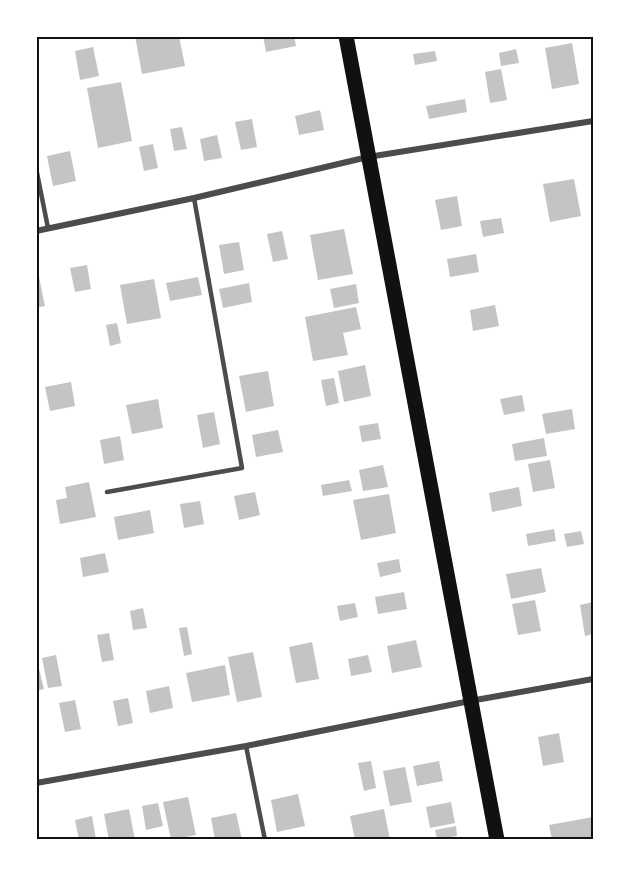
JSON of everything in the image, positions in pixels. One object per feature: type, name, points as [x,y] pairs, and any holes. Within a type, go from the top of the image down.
[{"type":"main road","points":[[346,36],[497,840]]},
{"type":"street","points":[[36,231],[194,198],[368,157],[593,121]]},
{"type":"street","points":[[36,783],[246,746],[593,679]]},
{"type":"lane","points":[[36,168],[48,228]]},
{"type":"lane","points":[[107,492],[242,468],[194,198]]},
{"type":"lane","points":[[246,746],[265,840]]},
{"type":"building","points":[[135,36],[179,36],[185,66],[142,74]]},
{"type":"building","points":[[263,36],[294,36],[296,46],[266,52]]},
{"type":"building","points":[[572,43],[579,84],[552,89],[545,48]]},
{"type":"building","points":[[93,47],[99,76],[80,80],[75,51]]},
{"type":"building","points":[[516,49],[519,63],[501,66],[499,53]]},
{"type":"building","points":[[435,51],[437,61],[415,65],[413,54]]},
{"type":"building","points":[[501,69],[507,100],[490,103],[485,72]]},
{"type":"building","points":[[121,82],[132,141],[98,148],[87,88]]},
{"type":"building","points":[[465,99],[467,112],[429,119],[426,106]]},
{"type":"building","points":[[320,110],[324,130],[299,135],[295,116]]},
{"type":"building","points":[[252,119],[257,147],[241,150],[235,122]]},
{"type":"building","points":[[182,127],[187,149],[174,151],[170,129]]},
{"type":"building","points":[[217,135],[222,158],[204,161],[200,139]]},
{"type":"building","points":[[153,144],[158,168],[144,171],[139,147]]},
{"type":"building","points":[[70,151],[76,181],[53,186],[47,156]]},
{"type":"building","points":[[574,179],[581,216],[550,222],[543,184]]},
{"type":"building","points":[[457,196],[462,226],[441,230],[435,200]]},
{"type":"building","points":[[501,218],[504,233],[483,237],[480,221]]},
{"type":"building","points":[[344,229],[353,274],[318,280],[310,235]]},
{"type":"building","points":[[282,231],[288,259],[273,262],[267,234]]},
{"type":"building","points":[[239,242],[244,270],[224,274],[219,245]]},
{"type":"building","points":[[476,254],[479,272],[450,277],[447,259]]},
{"type":"building","points":[[87,265],[91,289],[75,292],[70,268]]},
{"type":"building","points":[[39,277],[45,306],[36,308],[36,278]]},
{"type":"building","points":[[198,277],[202,295],[170,301],[166,283]]},
{"type":"building","points":[[154,279],[161,318],[127,324],[120,285]]},
{"type":"building","points":[[249,283],[252,302],[223,308],[219,289]]},
{"type":"building","points":[[356,284],[359,303],[334,308],[330,289]]},
{"type":"building","points":[[495,305],[499,326],[473,331],[470,310]]},
{"type":"building","points":[[356,307],[361,329],[343,333],[348,355],[313,361],[305,317]]},
{"type":"building","points":[[117,323],[121,343],[110,346],[106,325]]},
{"type":"building","points":[[365,365],[371,396],[344,402],[338,371]]},
{"type":"building","points":[[268,371],[274,406],[246,412],[239,376]]},
{"type":"building","points":[[334,378],[339,403],[326,406],[321,380]]},
{"type":"building","points":[[71,382],[75,406],[50,411],[45,387]]},
{"type":"building","points":[[522,395],[525,411],[504,415],[500,399]]},
{"type":"building","points":[[158,399],[163,428],[132,434],[126,405]]},
{"type":"building","points":[[572,409],[575,429],[546,434],[542,414]]},
{"type":"building","points":[[214,412],[220,444],[203,448],[197,415]]},
{"type":"building","points":[[378,423],[381,439],[362,442],[359,426]]},
{"type":"building","points":[[278,430],[283,452],[256,457],[252,435]]},
{"type":"building","points":[[120,436],[124,460],[104,464],[100,440]]},
{"type":"building","points":[[544,438],[547,456],[515,461],[512,444]]},
{"type":"building","points":[[550,460],[555,488],[533,492],[528,464]]},
{"type":"building","points":[[383,465],[388,487],[363,491],[359,470]]},
{"type":"building","points":[[349,480],[352,491],[323,496],[321,485]]},
{"type":"building","points":[[89,482],[96,517],[60,524],[56,500],[67,498],[65,487]]},
{"type":"building","points":[[519,487],[522,506],[492,512],[489,493]]},
{"type":"building","points":[[255,492],[260,515],[239,520],[234,496]]},
{"type":"building","points":[[389,494],[396,533],[361,540],[353,500]]},
{"type":"building","points":[[200,501],[204,524],[184,528],[180,504]]},
{"type":"building","points":[[150,510],[154,533],[118,540],[114,517]]},
{"type":"building","points":[[554,529],[556,541],[528,546],[526,534]]},
{"type":"building","points":[[581,531],[584,544],[567,547],[564,534]]},
{"type":"building","points":[[105,553],[109,572],[83,577],[80,558]]},
{"type":"building","points":[[399,559],[401,572],[380,577],[377,563]]},
{"type":"building","points":[[541,568],[546,592],[511,599],[506,574]]},
{"type":"building","points":[[404,592],[407,609],[378,614],[375,597]]},
{"type":"building","points":[[535,600],[541,631],[518,635],[512,604]]},
{"type":"building","points":[[593,602],[593,634],[585,636],[580,605]]},
{"type":"building","points":[[355,603],[358,617],[340,621],[337,606]]},
{"type":"building","points":[[143,608],[147,628],[133,630],[130,611]]},
{"type":"building","points":[[187,627],[192,654],[184,656],[179,628]]},
{"type":"building","points":[[109,633],[114,660],[102,662],[97,635]]},
{"type":"building","points":[[416,640],[422,667],[392,673],[387,646]]},
{"type":"building","points":[[312,642],[319,679],[296,683],[289,647]]},
{"type":"building","points":[[253,652],[262,697],[237,702],[228,657]]},
{"type":"building","points":[[56,655],[62,686],[48,688],[42,658]]},
{"type":"building","points":[[368,655],[372,672],[351,676],[348,659]]},
{"type":"building","points":[[225,665],[230,695],[192,702],[186,673]]},
{"type":"building","points":[[36,669],[39,669],[44,689],[36,691]]},
{"type":"building","points":[[169,686],[173,708],[150,713],[146,691]]},
{"type":"building","points":[[128,698],[133,723],[118,726],[113,701]]},
{"type":"building","points":[[75,700],[81,729],[65,732],[59,703]]},
{"type":"building","points":[[559,733],[564,762],[543,766],[538,737]]},
{"type":"building","points":[[371,761],[376,788],[364,791],[358,763]]},
{"type":"building","points":[[439,761],[443,781],[417,786],[413,766]]},
{"type":"building","points":[[405,767],[412,802],[390,806],[383,771]]},
{"type":"building","points":[[298,794],[305,826],[277,832],[271,800]]},
{"type":"building","points":[[188,797],[196,835],[171,840],[163,802]]},
{"type":"building","points":[[451,802],[455,823],[430,828],[426,807]]},
{"type":"building","points":[[158,803],[163,826],[146,830],[142,806]]},
{"type":"building","points":[[129,809],[135,840],[109,840],[104,814]]},
{"type":"building","points":[[384,809],[390,840],[355,840],[350,816]]},
{"type":"building","points":[[236,813],[242,840],[215,840],[211,818]]},
{"type":"building","points":[[92,816],[96,840],[79,840],[75,820]]},
{"type":"building","points":[[593,817],[593,840],[552,840],[549,825]]},
{"type":"building","points":[[456,826],[457,836],[437,839],[435,830]]}]
